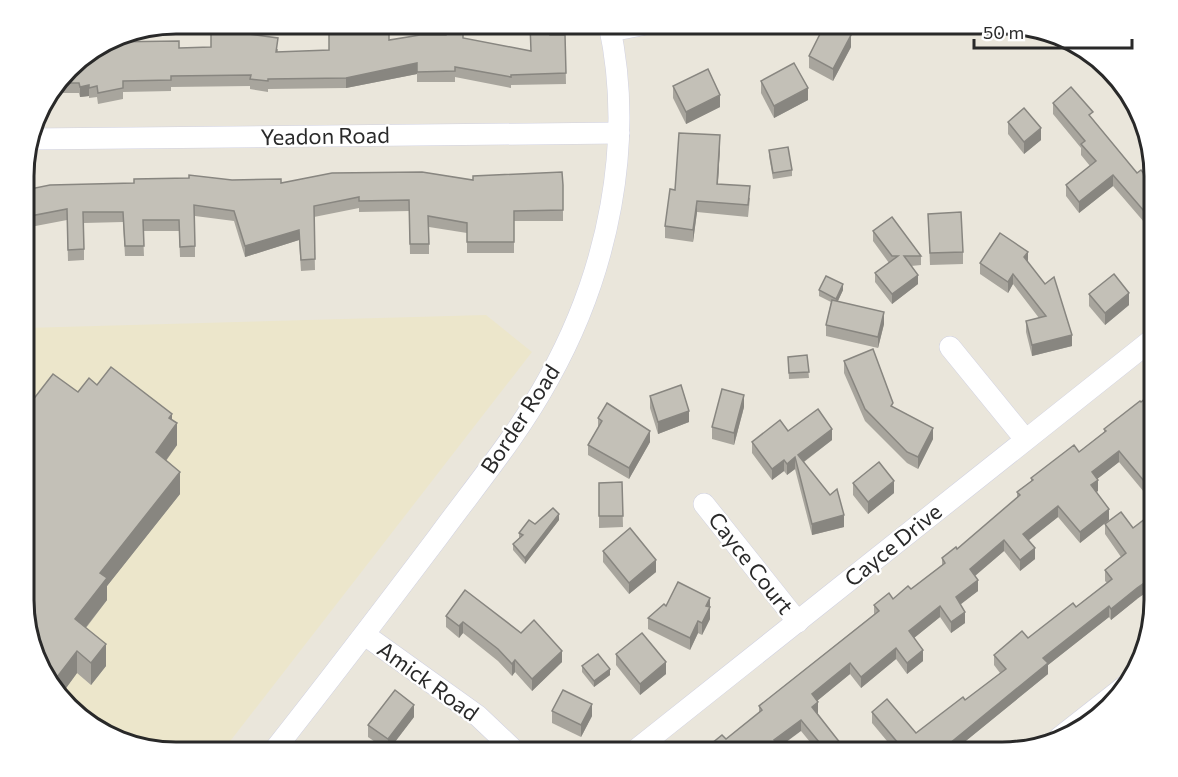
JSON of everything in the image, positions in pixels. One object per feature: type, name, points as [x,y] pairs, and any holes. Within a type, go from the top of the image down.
[{"type":"street","name":"Border Road","points":[[281,742],[365,635],[508,444],[549,380],[565,350],[581,315],[603,244],[614,184],[619,133],[619,100],[611,34]]},
{"type":"street","name":"Yeadon Road","points":[[40,139],[619,133]]},
{"type":"street","points":[[950,347],[1025,439]]},
{"type":"street","name":"Cayce Drive","points":[[646,742],[1143,347]]},
{"type":"street","name":"Cayce Court","points":[[704,504],[798,622]]},
{"type":"street","name":"Amick Road","points":[[365,635],[478,716],[505,742]]},
{"type":"shaded area","points":[[486,315],[532,352],[230,742],[176,742],[148,740],[113,728],[97,719],[76,701],[58,680],[42,646],[37,629],[34,601],[34,328]]},
{"type":"building","points":[[211,34],[248,34],[278,38],[276,52],[329,50],[329,34],[389,34],[389,40],[420,35],[463,34],[463,38],[531,51],[530,34],[565,35],[566,73],[511,75],[511,77],[455,67],[455,71],[417,72],[417,63],[346,78],[268,79],[268,81],[250,79],[251,75],[171,76],[171,80],[123,81],[123,88],[98,93],[97,86],[80,87],[79,83],[70,83],[97,58],[132,42],[179,41],[179,48],[211,47]]},
{"type":"building","points":[[820,34],[851,35],[833,69],[809,56]]},
{"type":"building","points":[[794,63],[808,88],[774,106],[761,81]]},
{"type":"building","points":[[708,69],[720,95],[686,112],[673,86]]},
{"type":"building","points":[[1071,87],[1093,112],[1089,115],[1137,173],[1141,170],[1143,172],[1143,210],[1113,175],[1079,202],[1066,185],[1096,161],[1081,144],[1085,141],[1053,103]]},
{"type":"building","points":[[1024,108],[1041,128],[1024,142],[1008,122]]},
{"type":"building","points":[[679,133],[720,135],[717,184],[750,186],[748,205],[697,201],[693,230],[665,226],[670,189],[675,190]]},
{"type":"building","points":[[788,147],[792,170],[773,173],[769,150]]},
{"type":"building","points":[[422,172],[473,180],[473,176],[562,172],[563,210],[514,211],[514,242],[467,242],[467,223],[428,216],[429,244],[410,244],[409,200],[359,201],[359,197],[314,206],[315,259],[301,260],[299,230],[245,246],[234,211],[194,205],[195,246],[180,247],[179,220],[143,220],[144,246],[125,246],[123,212],[83,212],[84,249],[68,250],[67,209],[34,215],[34,188],[50,185],[134,183],[134,179],[189,178],[189,175],[232,180],[281,179],[281,183],[332,173]]},
{"type":"building","points":[[961,212],[963,252],[930,253],[928,214]]},
{"type":"building","points":[[892,217],[921,256],[904,256],[918,275],[892,294],[875,273],[898,256],[892,256],[873,231]]},
{"type":"building","points":[[1000,233],[1028,252],[1024,257],[1045,284],[1054,277],[1072,335],[1032,345],[1026,321],[1046,316],[1013,274],[1008,282],[980,263]]},
{"type":"building","points":[[1114,274],[1129,293],[1105,313],[1089,294]]},
{"type":"building","points":[[826,276],[843,284],[836,299],[819,290]]},
{"type":"building","points":[[832,300],[884,312],[878,337],[826,325]]},
{"type":"building","points":[[873,349],[893,403],[891,406],[933,428],[918,457],[907,452],[865,409],[844,361]]},
{"type":"building","points":[[807,355],[809,372],[789,373],[788,357]]},
{"type":"building","points":[[111,367],[172,414],[169,418],[177,423],[156,452],[180,472],[100,573],[107,578],[75,619],[106,644],[91,663],[77,651],[57,678],[42,646],[37,629],[34,601],[34,398],[53,374],[78,392],[89,378],[97,385]]},
{"type":"building","points":[[681,385],[689,411],[658,422],[650,396]]},
{"type":"building","points":[[722,389],[744,395],[734,433],[712,427]]},
{"type":"building","points":[[1143,400],[1143,480],[1119,451],[1092,472],[1098,480],[1091,485],[1109,509],[1080,532],[1058,506],[1023,534],[1035,548],[1020,560],[1004,540],[970,569],[978,580],[956,597],[965,612],[951,622],[940,606],[909,631],[923,650],[907,663],[896,648],[861,677],[850,663],[812,694],[818,702],[812,707],[839,742],[819,742],[801,720],[774,740],[776,742],[713,742],[722,735],[726,739],[762,710],[759,706],[879,611],[874,605],[889,593],[893,599],[908,586],[911,589],[945,563],[942,558],[956,547],[957,549],[1020,495],[1017,492],[1033,480],[1031,478],[1074,445],[1079,452],[1106,431],[1104,429]]},
{"type":"building","points":[[607,403],[650,431],[629,468],[588,445],[602,421],[598,418]]},
{"type":"building","points":[[818,409],[832,429],[798,455],[830,495],[837,489],[844,515],[812,524],[795,457],[787,464],[784,460],[772,469],[752,442],[780,420],[788,431]]},
{"type":"building","points":[[879,462],[894,481],[868,502],[853,483]]},
{"type":"building","points":[[622,482],[623,516],[599,516],[599,483]]},
{"type":"building","points":[[553,508],[559,514],[525,558],[513,544],[523,535],[519,533],[529,520],[535,524]]},
{"type":"building","points":[[1121,512],[1133,528],[1143,520],[1143,584],[1111,609],[1109,606],[1043,658],[1048,663],[951,742],[897,742],[872,712],[887,699],[916,733],[963,697],[965,700],[1006,669],[994,655],[1022,631],[1028,638],[1073,603],[1076,607],[1112,579],[1105,570],[1126,553],[1105,524]]},
{"type":"building","points":[[630,528],[656,560],[629,583],[603,551]]},
{"type":"building","points":[[678,582],[710,598],[706,606],[710,607],[702,623],[698,621],[690,638],[648,618],[664,604],[666,606]]},
{"type":"building","points":[[465,590],[521,633],[534,620],[562,651],[532,679],[515,660],[512,664],[498,649],[463,622],[459,626],[446,616]]},
{"type":"building","points":[[642,633],[666,662],[640,684],[616,654]]},
{"type":"building","points":[[598,654],[610,669],[594,681],[582,666]]},
{"type":"building","points":[[395,690],[414,705],[388,739],[368,725]]},
{"type":"building","points":[[563,690],[592,704],[581,725],[552,711]]}]
